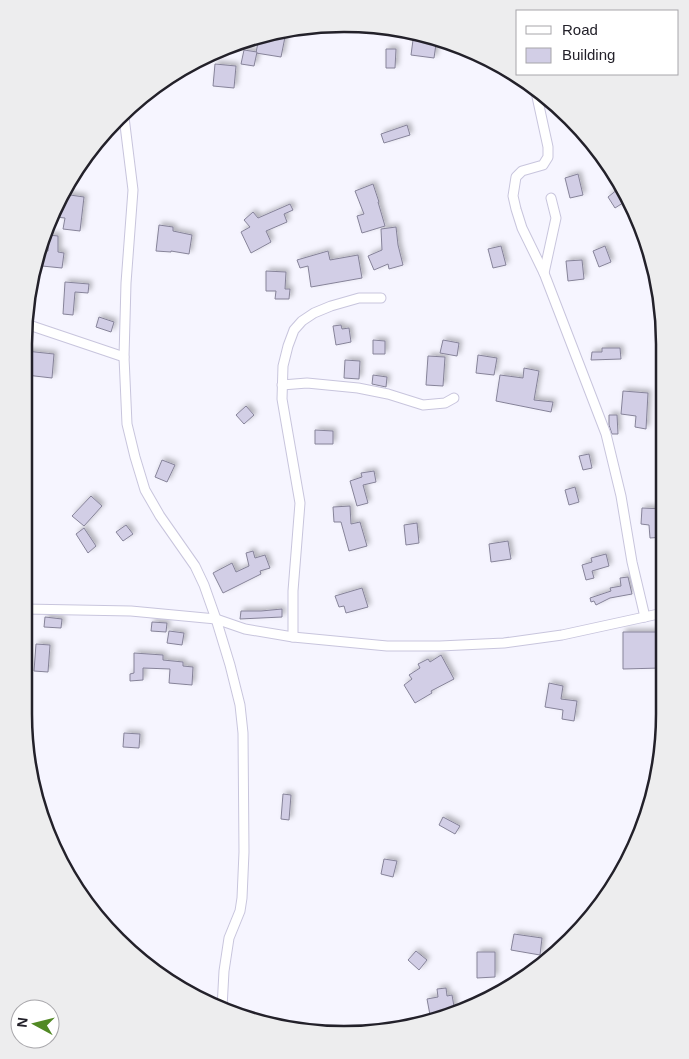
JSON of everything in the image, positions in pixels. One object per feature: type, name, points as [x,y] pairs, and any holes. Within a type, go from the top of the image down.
[{"type":"street","points":[[538,100],[548,147],[548,157],[543,165],[522,171],[516,177],[514,196],[522,228],[544,272],[606,434],[621,496],[632,562],[645,617]]},
{"type":"street","points":[[125,123],[133,190],[126,283],[124,357],[127,424],[145,490],[160,516],[195,566],[216,618],[240,706],[243,733],[244,852],[242,898],[240,911],[230,938],[224,971],[222,1002]]},
{"type":"street","points":[[544,272],[556,218],[551,198]]},
{"type":"street","points":[[293,637],[293,591],[300,502],[282,399],[283,366],[288,346],[294,330],[302,321],[314,314],[340,303],[359,298],[381,298]]},
{"type":"street","points":[[33,326],[124,357]]},
{"type":"street","points":[[282,386],[307,383],[358,388],[388,394],[423,405],[445,402],[454,398]]},
{"type":"street","points":[[32,609],[131,611],[216,618],[245,629],[293,637],[387,646],[504,643],[562,635],[656,615]]},
{"type":"building","points":[[285,38],[281,57],[256,53],[257,45]]},
{"type":"building","points":[[413,40],[436,46],[434,58],[411,55]]},
{"type":"building","points":[[386,49],[396,49],[395,68],[386,68]]},
{"type":"building","points":[[244,50],[257,52],[254,66],[241,64]]},
{"type":"building","points":[[215,64],[236,66],[234,88],[213,86]]},
{"type":"building","points":[[407,125],[410,135],[384,143],[381,134]]},
{"type":"building","points":[[578,174],[583,195],[570,198],[565,178]]},
{"type":"building","points":[[373,184],[385,226],[362,233],[357,216],[364,214],[355,191]]},
{"type":"building","points":[[616,190],[622,203],[615,208],[608,197]]},
{"type":"building","points":[[71,195],[84,197],[80,231],[63,229],[65,218],[60,217]]},
{"type":"building","points":[[290,204],[293,210],[284,214],[287,222],[266,231],[271,242],[251,253],[241,232],[250,227],[244,220],[253,212],[258,218]]},
{"type":"building","points":[[159,225],[173,227],[173,231],[192,235],[189,254],[156,251]]},
{"type":"building","points":[[396,227],[403,265],[389,269],[388,264],[374,270],[368,256],[382,250],[381,229]]},
{"type":"building","points":[[52,235],[58,236],[58,252],[64,253],[62,268],[42,266]]},
{"type":"building","points":[[501,246],[506,265],[493,268],[488,249]]},
{"type":"building","points":[[605,246],[611,262],[599,267],[593,251]]},
{"type":"building","points":[[328,251],[330,260],[358,255],[362,278],[311,287],[308,266],[300,268],[297,260]]},
{"type":"building","points":[[582,260],[584,279],[568,281],[566,261]]},
{"type":"building","points":[[266,271],[286,272],[285,289],[290,289],[289,299],[275,299],[276,291],[266,291]]},
{"type":"building","points":[[65,282],[89,284],[88,293],[75,292],[73,315],[63,314]]},
{"type":"building","points":[[99,317],[114,322],[111,332],[96,327]]},
{"type":"building","points":[[341,325],[342,329],[349,328],[351,342],[336,345],[333,326]]},
{"type":"building","points":[[373,340],[385,341],[385,354],[373,354]]},
{"type":"building","points":[[443,340],[459,343],[457,356],[440,353]]},
{"type":"building","points":[[602,348],[620,348],[621,359],[591,360],[592,352],[602,352]]},
{"type":"building","points":[[32,352],[54,354],[52,378],[32,376]]},
{"type":"building","points":[[478,355],[497,358],[494,375],[476,373]]},
{"type":"building","points":[[428,356],[445,357],[443,386],[426,385]]},
{"type":"building","points":[[345,360],[360,361],[359,379],[344,378]]},
{"type":"building","points":[[524,368],[539,371],[534,400],[553,402],[551,412],[496,401],[500,375],[523,378]]},
{"type":"building","points":[[373,375],[387,377],[386,387],[372,384]]},
{"type":"building","points":[[623,391],[648,393],[646,429],[635,427],[636,416],[621,414]]},
{"type":"building","points":[[246,406],[254,415],[244,424],[236,415]]},
{"type":"building","points":[[609,415],[617,415],[618,434],[612,434],[609,425]]},
{"type":"building","points":[[315,430],[333,431],[333,444],[315,444]]},
{"type":"building","points":[[589,454],[592,468],[583,470],[579,456]]},
{"type":"building","points":[[162,460],[175,465],[167,482],[155,477]]},
{"type":"building","points":[[374,471],[376,482],[363,485],[368,503],[357,506],[350,481],[362,477],[361,473]]},
{"type":"building","points":[[575,487],[579,502],[569,505],[565,490]]},
{"type":"building","points":[[91,496],[102,506],[84,526],[72,516]]},
{"type":"building","points":[[350,506],[351,524],[360,522],[367,546],[349,551],[341,522],[334,522],[333,507]]},
{"type":"building","points":[[642,508],[656,509],[656,538],[650,538],[649,525],[641,524]]},
{"type":"building","points":[[417,523],[419,543],[406,545],[404,525]]},
{"type":"building","points":[[126,525],[133,534],[123,541],[116,532]]},
{"type":"building","points":[[84,528],[96,546],[88,553],[76,534]]},
{"type":"building","points":[[508,541],[511,559],[491,562],[489,544]]},
{"type":"building","points":[[253,551],[255,558],[265,555],[270,568],[260,571],[261,574],[223,593],[213,573],[232,563],[236,572],[249,566],[246,553]]},
{"type":"building","points":[[606,554],[609,566],[592,571],[594,578],[586,580],[582,565],[592,562],[591,558]]},
{"type":"building","points":[[628,577],[632,594],[610,598],[596,605],[594,601],[591,602],[590,598],[611,591],[610,588],[621,586],[620,578]]},
{"type":"building","points":[[362,588],[368,607],[346,613],[344,606],[339,607],[335,596]]},
{"type":"building","points":[[282,609],[282,617],[240,619],[241,611]]},
{"type":"building","points":[[45,617],[62,619],[61,628],[44,627]]},
{"type":"building","points":[[152,622],[167,623],[166,632],[151,631]]},
{"type":"building","points":[[169,631],[184,633],[182,645],[167,643]]},
{"type":"building","points":[[623,632],[656,632],[656,668],[623,669]]},
{"type":"building","points":[[36,644],[50,645],[48,672],[34,671]]},
{"type":"building","points":[[134,653],[163,655],[163,660],[183,662],[183,666],[193,667],[192,685],[169,683],[170,669],[143,668],[143,680],[130,681],[130,674],[134,673]]},
{"type":"building","points":[[441,655],[454,679],[431,691],[432,693],[415,703],[404,685],[412,679],[409,675],[420,668],[418,664],[428,659],[430,662]]},
{"type":"building","points":[[549,683],[563,686],[561,699],[577,701],[574,721],[562,719],[563,710],[545,707]]},
{"type":"building","points":[[124,733],[140,734],[139,748],[123,747]]},
{"type":"building","points":[[283,794],[291,795],[289,820],[281,819]]},
{"type":"building","points":[[443,817],[460,826],[455,834],[439,825]]},
{"type":"building","points":[[384,859],[397,861],[393,877],[381,874]]},
{"type":"building","points":[[514,934],[542,938],[540,955],[511,950]]},
{"type":"building","points":[[416,951],[427,960],[419,970],[408,960]]},
{"type":"building","points":[[477,952],[495,952],[495,977],[477,978]]},
{"type":"building","points":[[446,988],[447,996],[452,995],[454,1007],[430,1015],[427,999],[438,997],[437,989]]}]
